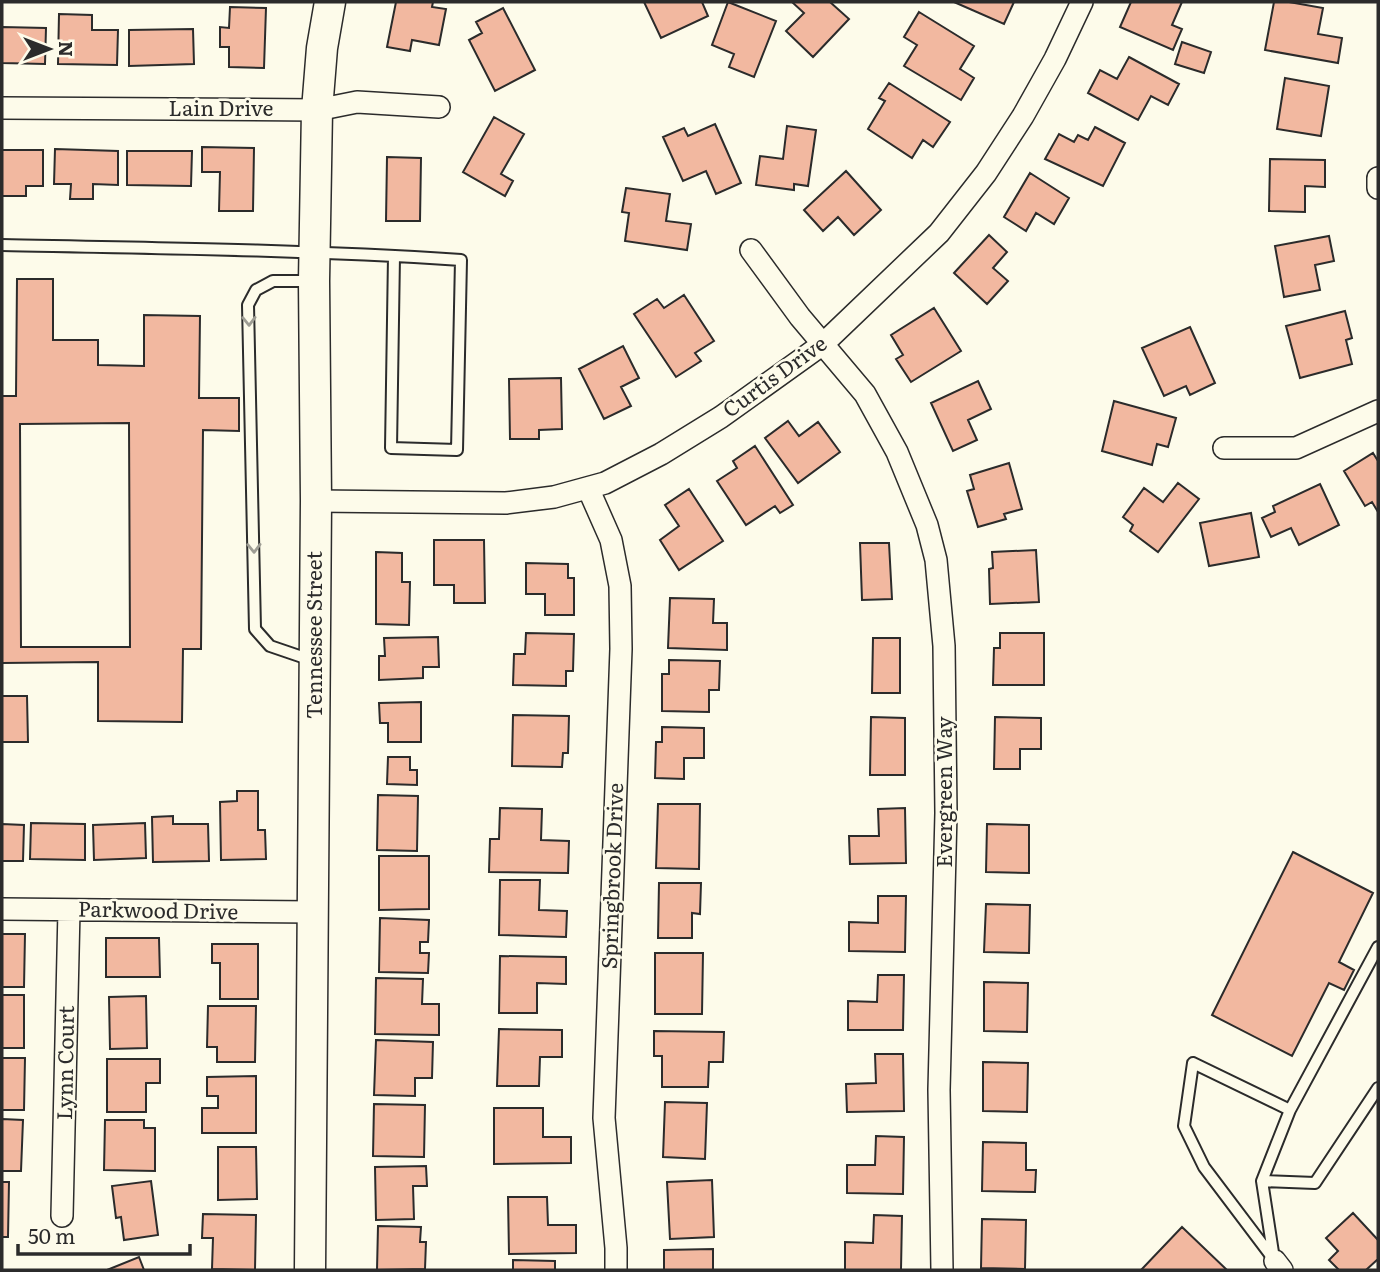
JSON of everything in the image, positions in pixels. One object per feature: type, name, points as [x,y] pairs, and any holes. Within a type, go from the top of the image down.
[{"type":"main road","name":"Tennessee Street","points":[[310,1270],[316,501],[314,281],[317,110],[322,48],[330,2]]},
{"type":"street","name":"Curtis Drive","points":[[316,501],[506,503],[554,497],[605,483],[661,454],[721,417],[823,344],[939,233],[986,173],[1023,117],[1082,2]]},
{"type":"street","name":"Lain Drive","points":[[2,108],[317,110],[357,102],[439,107]]},
{"type":"street","points":[[1378,178],[1378,188]]},
{"type":"street","name":"Evergreen Way","points":[[751,250],[800,317],[865,394],[897,452],[927,524],[936,560],[944,646],[946,786],[939,1090],[942,1270]]},
{"type":"street","points":[[1224,448],[1296,448],[1378,411]]},
{"type":"street","name":"Springbrook Drive","points":[[588,488],[611,540],[620,586],[621,649],[604,1118],[617,1248],[616,1270]]},
{"type":"street","name":"Parkwood Drive","points":[[2,909],[313,912]]},
{"type":"street","name":"Lynn Court","points":[[62,1216],[69,910]]},
{"type":"lane","points":[[2,245],[315,251],[461,260],[457,450],[391,448],[394,256]]},
{"type":"lane","points":[[314,281],[273,281],[256,290],[248,305],[255,629],[270,646],[315,662]]},
{"type":"lane","points":[[1278,1266],[1262,1181],[1290,1110],[1378,947]]},
{"type":"lane","points":[[1278,1266],[1204,1167],[1184,1126],[1192,1063],[1290,1110]]},
{"type":"lane","points":[[1262,1181],[1315,1183],[1378,1088]]},
{"type":"building","points":[[396,2],[433,2],[432,7],[446,9],[439,45],[412,40],[410,51],[387,47]]},
{"type":"building","points":[[644,2],[702,2],[708,16],[661,38]]},
{"type":"building","points":[[728,2],[776,21],[754,77],[729,67],[734,54],[712,45]]},
{"type":"building","points":[[792,2],[830,2],[849,19],[813,57],[786,31],[804,13]]},
{"type":"building","points":[[954,2],[1014,2],[1004,24]]},
{"type":"building","points":[[1131,2],[1182,2],[1172,25],[1182,29],[1173,50],[1120,27]]},
{"type":"building","points":[[1274,2],[1323,8],[1318,34],[1342,38],[1338,63],[1265,50]]},
{"type":"building","points":[[230,7],[266,8],[264,68],[229,67],[229,47],[220,47],[220,27],[229,28]]},
{"type":"building","points":[[503,8],[535,70],[495,91],[469,40],[482,33],[476,22]]},
{"type":"building","points":[[919,12],[974,46],[960,69],[974,78],[961,100],[904,66],[917,45],[904,37]]},
{"type":"building","points":[[59,14],[92,15],[92,30],[118,30],[117,65],[58,64]]},
{"type":"building","points":[[2,27],[46,28],[45,64],[2,63]]},
{"type":"building","points":[[193,29],[194,64],[129,66],[129,30]]},
{"type":"building","points":[[1182,42],[1211,52],[1204,73],[1175,64]]},
{"type":"building","points":[[1129,57],[1179,84],[1168,105],[1151,96],[1138,120],[1088,93],[1100,70],[1117,79]]},
{"type":"building","points":[[1285,78],[1329,86],[1321,136],[1277,129]]},
{"type":"building","points":[[889,83],[950,122],[933,147],[923,140],[912,158],[868,129],[885,101],[879,98]]},
{"type":"building","points":[[494,117],[524,134],[501,174],[513,181],[505,196],[463,172]]},
{"type":"building","points":[[715,124],[741,183],[716,194],[706,171],[683,181],[663,137],[684,128],[688,136]]},
{"type":"building","points":[[787,126],[816,130],[808,186],[794,184],[794,190],[756,185],[760,156],[783,159]]},
{"type":"building","points":[[1095,127],[1125,143],[1103,186],[1045,159],[1059,134],[1074,142],[1078,135],[1088,140]]},
{"type":"building","points":[[202,147],[254,148],[253,211],[219,211],[220,172],[202,172]]},
{"type":"building","points":[[55,149],[118,151],[118,185],[93,184],[93,199],[70,199],[71,184],[54,184]]},
{"type":"building","points":[[2,150],[43,150],[43,186],[26,186],[26,196],[2,196]]},
{"type":"building","points":[[127,151],[192,151],[191,186],[127,185]]},
{"type":"building","points":[[387,157],[421,158],[420,221],[386,221]]},
{"type":"building","points":[[1270,159],[1325,160],[1325,187],[1305,186],[1305,212],[1269,211]]},
{"type":"building","points":[[846,171],[881,210],[854,235],[838,217],[823,231],[804,210]]},
{"type":"building","points":[[1030,173],[1069,198],[1054,224],[1036,213],[1026,231],[1004,217]]},
{"type":"building","points":[[626,188],[670,194],[666,221],[691,224],[687,250],[625,241],[629,213],[622,212]]},
{"type":"building","points":[[989,235],[1007,252],[993,268],[1008,281],[987,304],[954,273]]},
{"type":"building","points":[[1329,236],[1334,261],[1315,265],[1320,290],[1284,297],[1275,246]]},
{"type":"building","points":[[17,279],[53,279],[53,340],[98,340],[98,365],[144,366],[144,315],[200,316],[199,398],[239,398],[239,431],[203,430],[201,649],[183,649],[182,722],[98,721],[98,662],[2,663],[2,396],[16,396]],"holes":[[[129,423],[130,647],[21,647],[20,424]]]},
{"type":"building","points":[[684,295],[714,341],[695,353],[701,361],[676,377],[634,314],[657,299],[664,308]]},
{"type":"building","points":[[934,308],[961,351],[911,382],[896,359],[903,355],[891,335]]},
{"type":"building","points":[[1345,311],[1352,338],[1346,340],[1352,364],[1300,378],[1286,326]]},
{"type":"building","points":[[1190,327],[1215,383],[1190,395],[1186,386],[1164,396],[1142,348]]},
{"type":"building","points":[[623,346],[639,378],[621,387],[631,406],[604,419],[579,369]]},
{"type":"building","points":[[561,378],[562,429],[539,430],[539,439],[510,439],[509,379]]},
{"type":"building","points":[[978,381],[991,409],[968,420],[977,440],[953,451],[931,403]]},
{"type":"building","points":[[1114,401],[1176,418],[1168,447],[1157,444],[1152,465],[1102,451]]},
{"type":"building","points":[[788,421],[799,436],[818,422],[840,452],[798,483],[765,438]]},
{"type":"building","points":[[755,446],[793,505],[780,513],[775,506],[746,525],[717,481],[737,468],[733,461]]},
{"type":"building","points":[[1373,453],[1378,461],[1378,512],[1372,502],[1365,506],[1344,471]]},
{"type":"building","points":[[1009,463],[1022,509],[1004,514],[1006,519],[978,527],[967,491],[974,489],[970,475]]},
{"type":"building","points":[[1178,483],[1199,499],[1158,552],[1130,531],[1133,525],[1123,517],[1144,488],[1163,502]]},
{"type":"building","points":[[1320,484],[1339,525],[1299,545],[1291,528],[1271,537],[1262,518],[1275,512],[1273,506]]},
{"type":"building","points":[[689,489],[723,541],[679,570],[660,540],[679,526],[665,505]]},
{"type":"building","points":[[1251,513],[1259,557],[1209,566],[1200,523]]},
{"type":"building","points":[[434,540],[484,540],[485,603],[454,603],[454,585],[434,585]]},
{"type":"building","points":[[860,543],[889,543],[892,599],[862,600]]},
{"type":"building","points":[[1036,550],[1039,602],[990,604],[989,569],[993,568],[992,552]]},
{"type":"building","points":[[376,552],[402,553],[402,582],[410,582],[409,625],[376,624]]},
{"type":"building","points":[[526,563],[568,564],[568,578],[574,578],[574,615],[545,615],[545,594],[526,594]]},
{"type":"building","points":[[670,598],[714,599],[713,623],[727,623],[727,650],[668,648]]},
{"type":"building","points":[[526,633],[574,634],[573,671],[566,671],[566,686],[513,685],[514,654],[525,654]]},
{"type":"building","points":[[1000,633],[1044,633],[1044,685],[993,685],[994,648],[1000,648]]},
{"type":"building","points":[[438,637],[439,667],[423,667],[423,678],[379,680],[379,656],[385,656],[384,638]]},
{"type":"building","points":[[873,638],[900,638],[900,693],[872,693]]},
{"type":"building","points":[[669,660],[720,661],[719,690],[709,690],[709,712],[662,711],[662,674],[669,674]]},
{"type":"building","points":[[2,696],[27,696],[28,742],[2,742]]},
{"type":"building","points":[[421,702],[421,742],[388,742],[388,723],[380,723],[379,703]]},
{"type":"building","points":[[513,715],[569,716],[568,753],[563,753],[562,767],[512,766]]},
{"type":"building","points":[[871,717],[905,718],[905,775],[870,775]]},
{"type":"building","points":[[995,717],[1041,718],[1041,749],[1020,749],[1020,769],[994,769]]},
{"type":"building","points":[[662,727],[704,728],[704,758],[684,758],[684,779],[655,778],[656,742],[662,742]]},
{"type":"building","points":[[388,757],[410,757],[410,770],[417,770],[417,785],[387,784]]},
{"type":"building","points":[[237,791],[258,791],[258,830],[265,830],[266,859],[221,860],[220,802],[237,801]]},
{"type":"building","points":[[378,795],[418,796],[417,851],[377,850]]},
{"type":"building","points":[[658,804],[700,804],[699,869],[656,868]]},
{"type":"building","points":[[500,808],[542,809],[541,840],[569,841],[568,873],[489,872],[490,839],[499,839]]},
{"type":"building","points":[[905,808],[906,863],[850,864],[849,836],[879,836],[878,809]]},
{"type":"building","points":[[173,816],[173,824],[208,824],[209,861],[153,862],[152,817]]},
{"type":"building","points":[[31,823],[85,824],[85,860],[30,859]]},
{"type":"building","points":[[145,823],[146,858],[94,860],[93,825]]},
{"type":"building","points":[[2,824],[24,825],[23,861],[2,861]]},
{"type":"building","points":[[987,824],[1029,825],[1029,873],[986,872]]},
{"type":"building","points":[[1293,852],[1373,893],[1339,962],[1354,970],[1344,990],[1329,983],[1292,1056],[1212,1015]]},
{"type":"building","points":[[379,856],[429,856],[429,909],[379,910]]},
{"type":"building","points":[[500,880],[540,880],[539,910],[567,911],[566,937],[499,935]]},
{"type":"building","points":[[659,883],[701,883],[700,914],[692,913],[692,938],[658,938]]},
{"type":"building","points":[[878,896],[906,896],[905,952],[849,951],[849,922],[878,923]]},
{"type":"building","points":[[986,904],[1030,905],[1029,953],[984,952]]},
{"type":"building","points":[[380,918],[429,920],[428,942],[420,942],[420,953],[429,953],[428,973],[379,972]]},
{"type":"building","points":[[2,934],[25,934],[24,987],[2,987]]},
{"type":"building","points":[[106,938],[159,938],[160,977],[106,977]]},
{"type":"building","points":[[212,944],[258,944],[258,999],[220,999],[220,963],[212,963]]},
{"type":"building","points":[[655,953],[703,953],[702,1014],[655,1014]]},
{"type":"building","points":[[500,956],[566,957],[566,984],[537,983],[537,1013],[499,1013]]},
{"type":"building","points":[[878,975],[904,975],[903,1030],[848,1030],[848,1001],[877,1002]]},
{"type":"building","points":[[376,978],[423,979],[422,1004],[439,1004],[439,1035],[375,1034]]},
{"type":"building","points":[[984,982],[1028,983],[1027,1032],[984,1031]]},
{"type":"building","points":[[2,995],[24,995],[24,1048],[2,1048]]},
{"type":"building","points":[[146,996],[147,1048],[110,1049],[109,997]]},
{"type":"building","points":[[208,1006],[256,1006],[255,1062],[217,1062],[217,1047],[207,1047]]},
{"type":"building","points":[[499,1029],[562,1030],[562,1057],[540,1057],[539,1086],[497,1086]]},
{"type":"building","points":[[654,1031],[724,1032],[723,1062],[709,1062],[708,1087],[662,1087],[662,1056],[654,1056]]},
{"type":"building","points":[[376,1040],[433,1042],[432,1078],[415,1078],[415,1096],[374,1095]]},
{"type":"building","points":[[875,1054],[903,1054],[904,1111],[847,1112],[846,1084],[876,1083]]},
{"type":"building","points":[[2,1058],[25,1058],[24,1110],[2,1110]]},
{"type":"building","points":[[107,1059],[160,1059],[160,1083],[146,1083],[146,1112],[107,1112]]},
{"type":"building","points":[[983,1062],[1028,1063],[1027,1112],[983,1111]]},
{"type":"building","points":[[256,1076],[256,1133],[202,1133],[202,1108],[218,1108],[218,1096],[207,1096],[207,1077]]},
{"type":"building","points":[[665,1102],[707,1103],[705,1159],[663,1157]]},
{"type":"building","points":[[374,1104],[425,1105],[424,1157],[373,1156]]},
{"type":"building","points":[[494,1108],[543,1108],[543,1137],[571,1137],[571,1163],[494,1164]]},
{"type":"building","points":[[2,1119],[23,1120],[21,1171],[2,1171]]},
{"type":"building","points":[[105,1120],[144,1120],[144,1128],[155,1128],[155,1171],[104,1170]]},
{"type":"building","points":[[876,1136],[904,1137],[903,1194],[847,1193],[847,1165],[875,1165]]},
{"type":"building","points":[[983,1142],[1026,1143],[1026,1170],[1036,1170],[1035,1192],[982,1191]]},
{"type":"building","points":[[218,1147],[256,1147],[257,1199],[218,1200]]},
{"type":"building","points":[[426,1166],[427,1186],[413,1186],[414,1219],[376,1220],[375,1167]]},
{"type":"building","points":[[712,1180],[714,1237],[670,1239],[667,1182]]},
{"type":"building","points":[[151,1181],[158,1235],[124,1240],[121,1217],[116,1218],[112,1186]]},
{"type":"building","points":[[2,1182],[9,1182],[8,1237],[2,1237]]},
{"type":"building","points":[[508,1197],[547,1197],[548,1225],[576,1225],[576,1253],[509,1254]]},
{"type":"building","points":[[1353,1213],[1378,1240],[1378,1259],[1366,1270],[1339,1270],[1329,1260],[1338,1251],[1326,1238]]},
{"type":"building","points":[[203,1214],[256,1215],[255,1270],[212,1269],[213,1238],[202,1238]]},
{"type":"building","points":[[874,1215],[902,1216],[901,1270],[845,1270],[845,1242],[873,1243]]},
{"type":"building","points":[[982,1219],[1026,1220],[1025,1269],[981,1268]]},
{"type":"building","points":[[378,1226],[421,1227],[420,1242],[426,1242],[425,1269],[377,1270]]},
{"type":"building","points":[[1182,1227],[1227,1270],[1141,1270]]},
{"type":"building","points":[[713,1249],[713,1270],[664,1270],[664,1250]]},
{"type":"building","points":[[139,1257],[144,1270],[107,1270]]},
{"type":"building","points":[[513,1260],[555,1261],[555,1270],[513,1270]]}]
